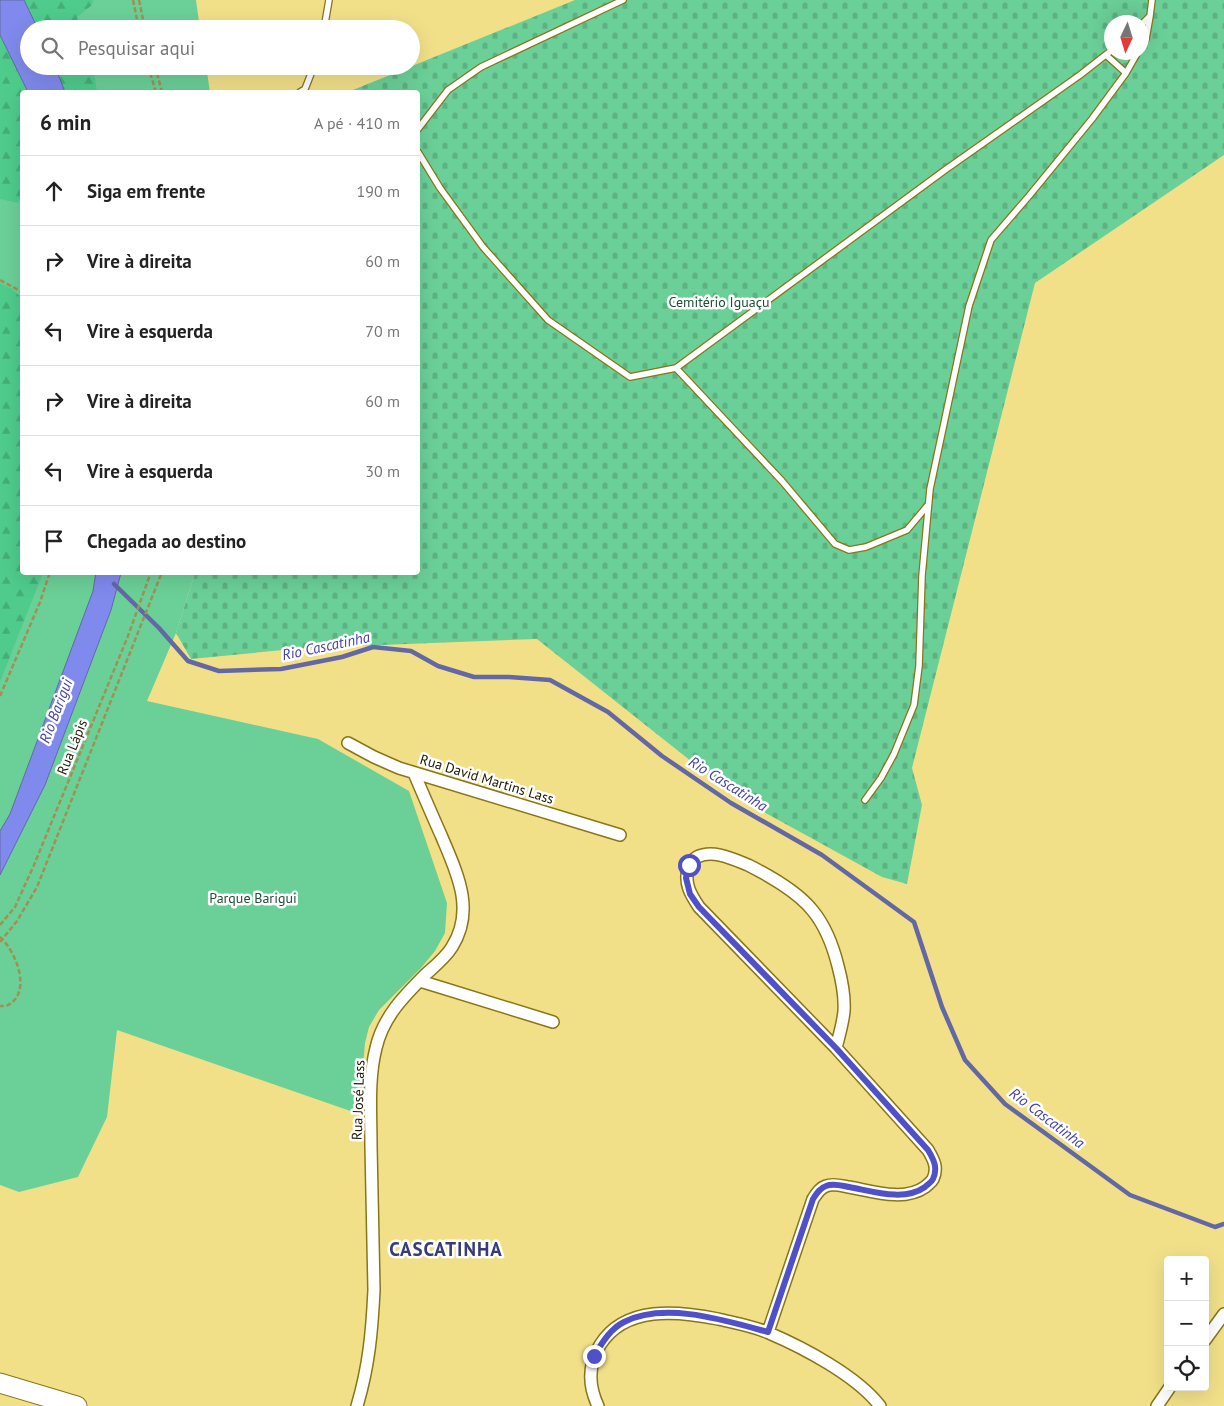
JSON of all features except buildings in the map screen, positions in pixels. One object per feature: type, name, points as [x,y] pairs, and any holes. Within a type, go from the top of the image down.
[{"type":"main road","points":[[0,1382],[76,1406]]},
{"type":"street","name":"Rua David Martins Lass","points":[[348,743],[385,762],[414,773],[620,835]]},
{"type":"street","name":"Rua José Lass","points":[[357,1406],[366,1374],[370,1349],[374,1290],[371,1115],[372,1067],[376,1048],[382,1030],[390,1015],[452,947],[461,928],[464,909],[457,873],[414,773]]},
{"type":"street","points":[[768,1332],[813,1199],[818,1190],[828,1185],[842,1185],[890,1194],[906,1194],[921,1190],[932,1181],[936,1172],[935,1161],[928,1150],[836,1048],[699,907],[690,894],[686,878],[689,865],[697,857],[712,854],[732,858],[759,870],[791,891],[812,910],[826,931],[843,986],[844,1011],[836,1048]]},
{"type":"street","points":[[420,981],[553,1022]]},
{"type":"street","points":[[598,1406],[592,1394],[590,1378],[594,1356],[605,1337],[623,1322],[644,1315],[666,1313],[700,1315],[768,1332],[799,1347],[838,1370],[856,1383],[880,1406]]},
{"type":"street","points":[[1209,1335],[1224,1314]]},
{"type":"street","points":[[1157,1406],[1167,1391]]},
{"type":"lane","points":[[326,20],[329,0]]},
{"type":"lane","points":[[420,126],[448,90],[481,66],[623,0]]},
{"type":"lane","points":[[1149,22],[1152,0]]},
{"type":"lane","points":[[420,155],[440,188],[483,247],[548,320],[630,377],[676,368],[945,170],[1104,56]]},
{"type":"lane","points":[[1115,60],[1126,73]]},
{"type":"lane","points":[[865,800],[894,754],[914,705],[919,666],[922,576],[930,489],[969,306],[991,240],[1030,196],[1092,119],[1133,60]]},
{"type":"lane","points":[[303,90],[310,75]]},
{"type":"lane","points":[[676,368],[782,481],[835,544],[849,550],[866,547],[907,530],[928,505]]},
{"type":"path","points":[[133,0],[137,20]]},
{"type":"path","points":[[139,0],[142,20]]},
{"type":"path","points":[[151,75],[155,90]]},
{"type":"path","points":[[157,75],[161,90]]},
{"type":"path","points":[[0,280],[20,291]]},
{"type":"path","points":[[0,696],[40,602],[49,575]]},
{"type":"path","name":"Rua Lápis","points":[[0,925],[15,907],[34,865],[128,636],[150,575]]},
{"type":"path","points":[[0,1006],[9,1004],[18,996],[20,987],[20,978],[14,956],[1,939],[17,920],[37,887],[161,575]]},
{"type":"green space","name":"Parque Barigui","points":[[0,0],[196,0],[199,20],[20,20],[20,75],[207,75],[210,90],[20,90],[20,575],[194,575],[176,633],[147,701],[318,739],[409,791],[447,903],[445,933],[435,951],[421,968],[379,1010],[369,1027],[365,1043],[359,1114],[117,1030],[107,1117],[78,1177],[19,1192],[0,1185]]},
{"type":"green space","points":[[24,0],[93,0],[92,5],[77,17],[78,20],[34,20]]},
{"type":"green space","name":"Cemitério Iguaçu","points":[[575,0],[1224,0],[1224,155],[1035,283],[912,768],[922,805],[907,884],[882,877],[735,796],[537,639],[304,648],[191,659],[176,633],[194,575],[420,575],[420,90],[353,90],[390,75],[420,75],[420,63]]},
{"type":"green space","points":[[0,35],[27,90],[20,90],[20,198],[18,203],[0,199]]},
{"type":"green space","points":[[58,75],[94,75],[97,90],[64,90]]},
{"type":"green space","points":[[0,283],[12,289],[20,296],[20,575],[42,575],[0,682]]},
{"type":"water","points":[[0,0],[24,0],[34,20],[20,20],[20,75],[58,75],[64,90],[27,90],[0,35]]},
{"type":"water","name":"Rio Barigui","points":[[96,575],[120,575],[111,610],[45,785],[0,875],[0,831],[10,814],[93,591]]},
{"type":"waterway","name":"Rio Cascatinha","points":[[114,584],[159,628],[188,661],[219,671],[281,669],[342,657],[373,647],[411,651],[438,666],[474,677],[550,680],[608,712],[662,756],[731,803],[822,855],[914,922],[942,1007],[965,1060],[1005,1104],[1130,1195],[1215,1227],[1224,1224]]},
{"type":"district","name":"CASCATINHA","points":[[446,1249]]},
{"type":"route","points":[[594,1356],[605,1337],[623,1322],[644,1315],[666,1313],[700,1315],[768,1332],[813,1199],[818,1190],[828,1185],[842,1185],[890,1194],[906,1194],[921,1190],[932,1181],[936,1172],[935,1161],[928,1150],[836,1048],[699,907],[690,894],[686,878],[689,865]]}]
